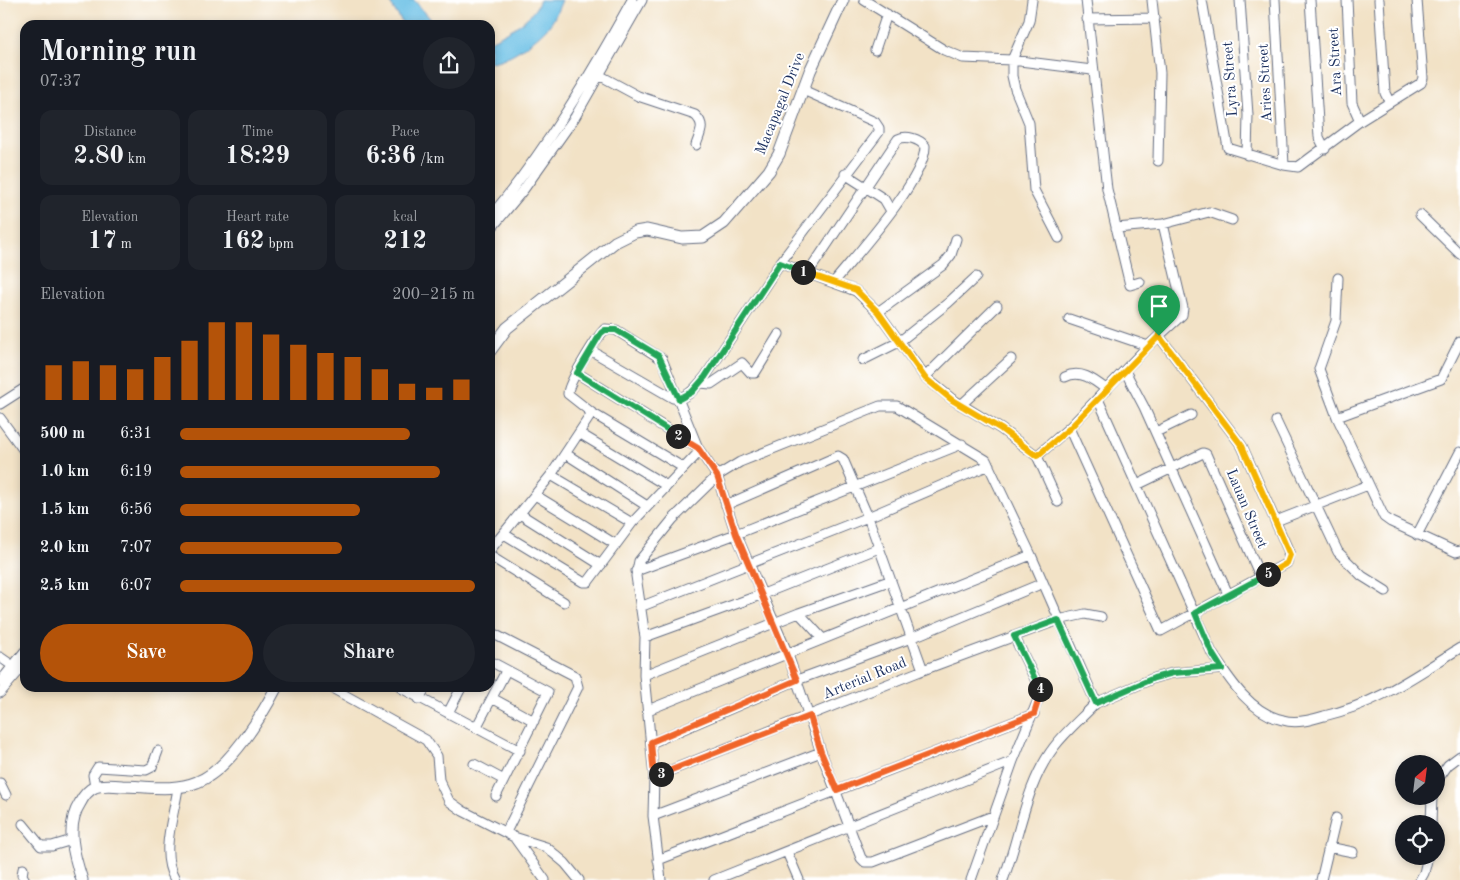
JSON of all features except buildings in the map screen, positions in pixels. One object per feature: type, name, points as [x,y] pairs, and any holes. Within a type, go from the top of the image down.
[{"type":"main road","name":"Macapagal Drive","points":[[495,344],[507,328],[615,242],[635,232],[647,230],[682,238],[703,237],[724,223],[774,164],[803,90],[842,0]]},
{"type":"main road","points":[[82,880],[72,840],[75,811],[83,798],[95,787],[102,785],[178,788],[204,779],[221,764],[248,732],[273,692]]},
{"type":"street","points":[[495,207],[531,165],[568,113],[632,0]]},
{"type":"street","points":[[495,224],[575,118],[642,0]]},
{"type":"street","points":[[864,0],[944,50],[963,58],[1012,60],[1092,70]]},
{"type":"street","points":[[1032,0],[1029,21],[1012,60],[1015,90],[1029,123],[1034,190],[1059,238]]},
{"type":"street","points":[[1086,0],[1092,70],[1107,189],[1130,285],[1140,282]]},
{"type":"street","points":[[1152,0],[1160,74],[1158,161]]},
{"type":"street","points":[[1202,0],[1226,145],[1231,150],[1247,156],[1298,167],[1389,101],[1421,83],[1423,78],[1417,0]]},
{"type":"street","name":"Lyra Street","points":[[1240,0],[1248,116],[1247,156]]},
{"type":"street","name":"Aries Street","points":[[1274,0],[1284,165]]},
{"type":"street","points":[[1310,0],[1319,137],[1325,148]]},
{"type":"street","name":"Ara Street","points":[[1347,0],[1352,103],[1360,121]]},
{"type":"street","points":[[1380,0],[1385,93],[1389,101]]},
{"type":"street","points":[[875,50],[887,14]]},
{"type":"street","points":[[1087,19],[1155,18]]},
{"type":"street","points":[[599,76],[638,96],[695,115],[701,121],[702,127],[696,145]]},
{"type":"street","points":[[590,350],[662,394],[679,399],[692,392],[700,383],[780,263],[845,174],[877,135],[878,124],[803,90]]},
{"type":"street","points":[[808,273],[898,139],[902,137],[911,138],[922,143],[925,154],[914,177],[891,211],[834,282]]},
{"type":"street","points":[[845,174],[884,199],[891,211]]},
{"type":"street","points":[[1116,228],[1162,224],[1209,212],[1232,220]]},
{"type":"street","points":[[1420,215],[1460,254]]},
{"type":"street","points":[[1037,456],[1070,428],[1148,346],[1177,322],[1183,312],[1162,224]]},
{"type":"street","points":[[878,312],[944,265],[951,255],[956,239]]},
{"type":"street","points":[[780,263],[856,290],[878,312],[925,378],[961,405],[1001,429],[1037,456],[1058,502]]},
{"type":"street","points":[[863,360],[900,342],[948,303],[976,277]]},
{"type":"street","points":[[1338,278],[1336,321],[1319,369],[1337,417],[1380,511],[1387,520],[1456,552],[1460,551]]},
{"type":"street","points":[[925,378],[997,306]]},
{"type":"street","points":[[1069,319],[1148,346]]},
{"type":"street","points":[[684,468],[592,413],[568,394],[568,390],[590,350],[605,330],[616,330],[659,356],[679,399],[699,450],[717,476],[736,534],[787,652],[821,752],[851,827],[861,858],[865,862],[873,862],[993,816]]},
{"type":"street","points":[[700,383],[711,384],[742,363],[751,374],[755,373],[779,334]]},
{"type":"street","points":[[1070,428],[1161,631],[1284,566],[1289,559],[1289,552],[1242,446],[1159,336]]},
{"type":"street","points":[[1337,417],[1441,379],[1460,341]]},
{"type":"street","points":[[961,405],[1011,359]]},
{"type":"street","points":[[1125,371],[1156,432],[1228,594]]},
{"type":"street","points":[[577,373],[699,450]]},
{"type":"street","points":[[1065,377],[1075,373],[1084,375],[1107,390]]},
{"type":"street","points":[[0,404],[20,391]]},
{"type":"street","points":[[1098,399],[1212,653],[1239,691],[1259,708],[1284,721],[1301,721],[1342,712],[1373,701],[1396,689],[1460,648]]},
{"type":"street","points":[[661,880],[653,816],[654,777],[644,676],[645,637],[636,572],[644,554],[673,519],[717,476],[740,462],[880,406],[890,405],[909,412],[986,460],[1031,554],[1058,620],[1096,703]]},
{"type":"street","points":[[495,544],[551,475],[592,413]]},
{"type":"street","points":[[1156,432],[1191,415]]},
{"type":"street","points":[[0,418],[20,445]]},
{"type":"street","points":[[1276,421],[1313,505],[1344,561],[1386,591]]},
{"type":"street","points":[[579,433],[667,486]]},
{"type":"street","points":[[636,572],[962,444]]},
{"type":"street","points":[[504,534],[583,582],[588,582],[632,523],[699,450]]},
{"type":"street","points":[[1417,535],[1460,452]]},
{"type":"street","name":"Lauan Street","points":[[1172,467],[1203,453],[1208,457],[1261,578]]},
{"type":"street","points":[[566,454],[647,506]]},
{"type":"street","points":[[726,504],[838,456],[843,459],[868,516],[889,581],[923,670]]},
{"type":"street","points":[[640,607],[868,516],[989,465]]},
{"type":"street","points":[[1137,485],[1172,467]]},
{"type":"street","points":[[551,475],[632,523]]},
{"type":"street","points":[[1276,521],[1368,484]]},
{"type":"street","points":[[536,495],[615,544]]},
{"type":"street","points":[[520,514],[601,565]]},
{"type":"street","points":[[645,637],[763,594],[879,548]]},
{"type":"street","points":[[648,710],[1031,554]]},
{"type":"street","points":[[495,559],[564,602]]},
{"type":"street","points":[[644,676],[799,613],[889,581]]},
{"type":"street","points":[[651,742],[797,680],[911,638],[1043,582]]},
{"type":"street","points":[[799,613],[822,638]]},
{"type":"street","name":"Arterial Road","points":[[654,777],[923,670],[1058,620],[1085,614],[1101,617]]},
{"type":"street","points":[[495,635],[575,676],[578,687],[506,832]]},
{"type":"street","points":[[971,880],[1013,762],[1034,714],[1040,691],[1014,636]]},
{"type":"street","points":[[0,656],[13,666]]},
{"type":"street","points":[[0,682],[20,657]]},
{"type":"street","points":[[495,664],[548,692],[496,796]]},
{"type":"street","points":[[1003,880],[1013,855],[1028,800],[1048,756],[1066,733],[1096,703],[1154,678],[1173,673],[1222,669]]},
{"type":"street","points":[[0,692],[20,670]]},
{"type":"street","points":[[476,728],[506,670]]},
{"type":"street","points":[[349,692],[426,740],[437,756],[439,780],[449,801],[463,811],[514,837],[546,847],[565,863],[579,880]]},
{"type":"street","points":[[408,692],[520,751]]},
{"type":"street","points":[[419,698],[423,692]]},
{"type":"street","points":[[448,713],[460,692]]},
{"type":"street","points":[[492,698],[534,721]]},
{"type":"street","points":[[658,860],[1034,714]]},
{"type":"street","points":[[95,787],[92,780],[98,767],[146,770],[152,767],[158,751]]},
{"type":"street","points":[[653,816],[821,752]]},
{"type":"street","points":[[1445,769],[1460,756]]},
{"type":"street","points":[[714,880],[1013,762]]},
{"type":"street","points":[[474,764],[504,780]]},
{"type":"street","points":[[0,783],[6,795]]},
{"type":"street","points":[[175,880],[168,860],[169,838],[178,788]]},
{"type":"street","points":[[1321,880],[1336,818]]},
{"type":"street","points":[[23,824],[41,846],[52,846],[72,840]]},
{"type":"street","points":[[514,837],[544,880]]},
{"type":"street","points":[[1328,848],[1353,852]]},
{"type":"street","points":[[787,852],[800,880]]},
{"type":"street","points":[[1420,880],[1426,865]]},
{"type":"street","points":[[23,869],[22,875],[26,880]]},
{"type":"water","points":[[388,0],[414,0],[432,20],[401,20]]},
{"type":"water","points":[[540,0],[562,0],[552,22],[547,28],[515,53],[495,61],[495,38],[512,29],[531,14]]},
{"type":"route","points":[[780,263],[798,271],[856,290],[878,312],[925,378],[952,400],[1001,429],[1037,456],[1070,428],[1159,336],[1242,446],[1290,555],[1284,566],[1195,613],[1212,653],[1222,669],[1173,673],[1154,678],[1096,703],[1058,620],[1014,636],[1032,670],[1040,691],[1034,714],[837,790],[821,752],[810,716],[739,742],[654,777],[651,742],[797,680],[763,594],[736,534],[717,476],[698,448],[577,373],[601,333],[605,330],[616,330],[659,356],[679,399],[692,392],[705,377],[780,263]]}]
